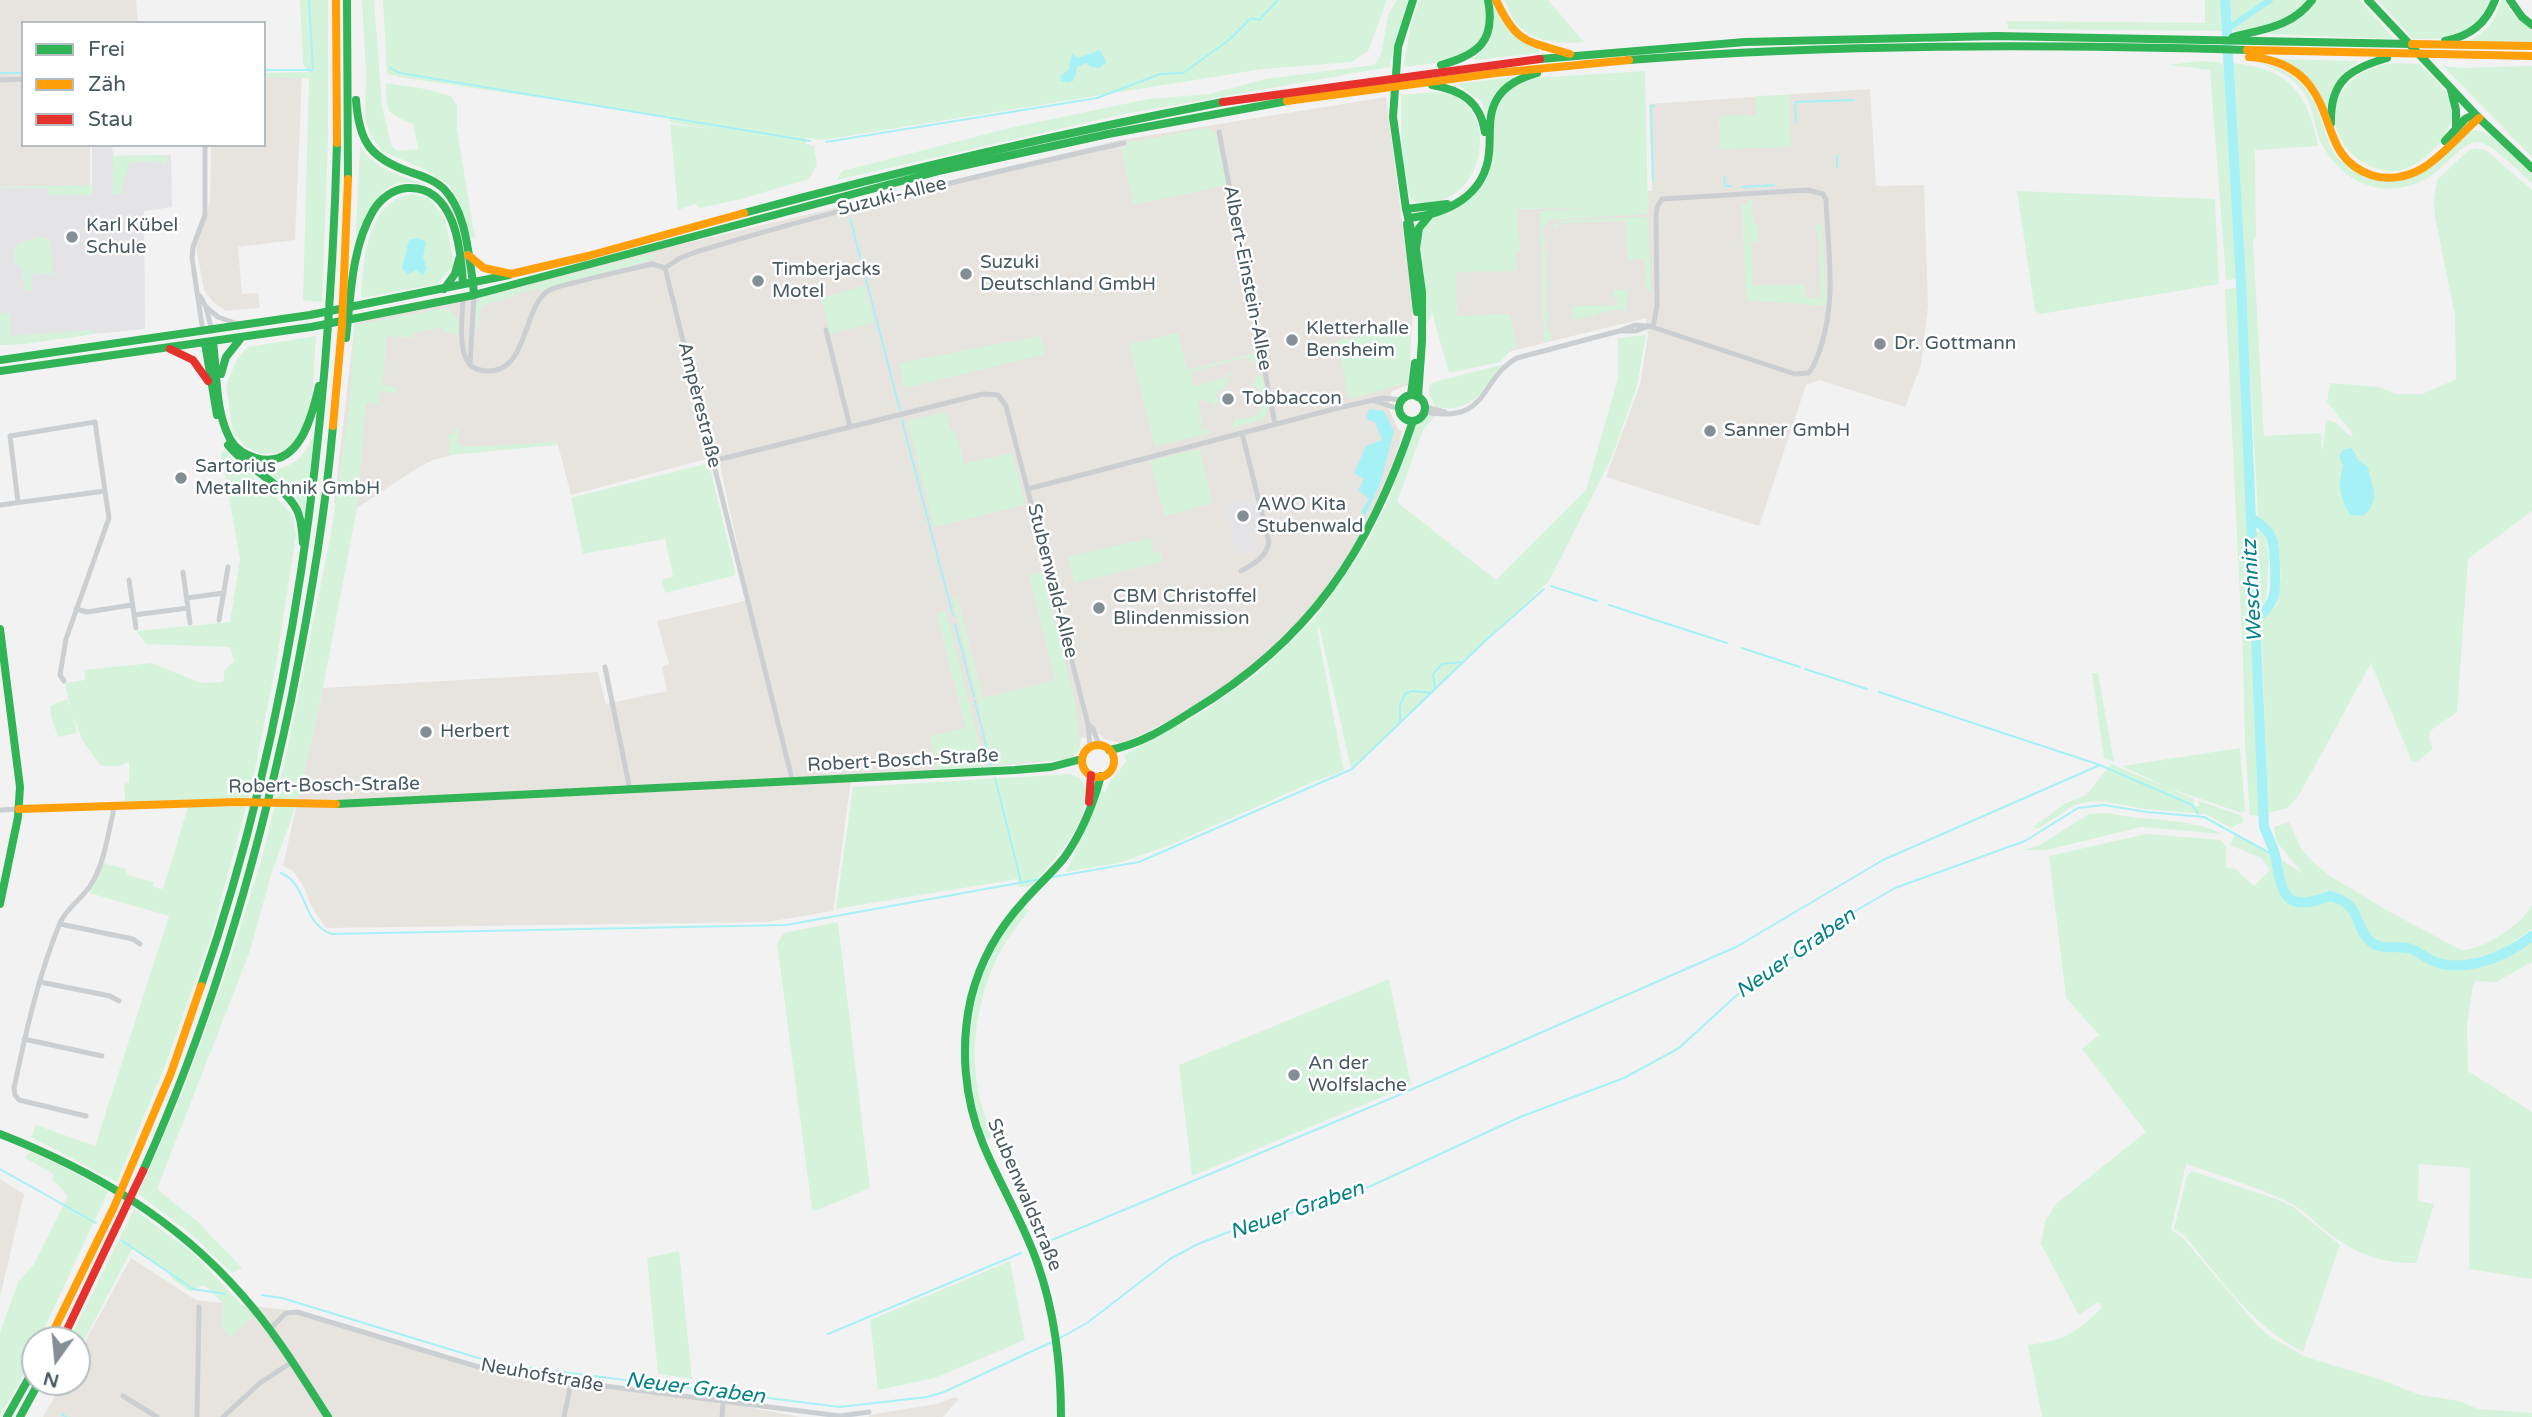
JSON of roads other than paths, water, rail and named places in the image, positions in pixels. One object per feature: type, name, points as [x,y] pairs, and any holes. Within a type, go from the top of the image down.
[{"type":"main road","points":[[56,1326],[112,1212],[163,1096],[215,950],[242,861],[286,669],[317,471],[330,330],[338,90],[336,0]]},
{"type":"main road","points":[[69,1326],[121,1220],[177,1089],[225,954],[253,863],[291,706],[313,581],[334,430],[339,355],[345,342],[350,72],[347,0]]},
{"type":"main road","points":[[1409,420],[1420,418],[1425,409],[1415,396],[1417,317],[1394,98],[1402,32],[1413,0]]},
{"type":"main road","points":[[1418,73],[1433,66],[1462,60],[1481,47],[1490,30],[1488,0]]},
{"type":"main road","points":[[1496,0],[1508,24],[1517,33],[1537,46],[1573,55]]},
{"type":"main road","points":[[2238,38],[2285,23],[2306,9],[2312,0]]},
{"type":"main road","points":[[2368,0],[2451,90],[2532,168]]},
{"type":"main road","points":[[2422,46],[2466,36],[2478,28],[2490,13],[2495,0]]},
{"type":"main road","points":[[2510,0],[2522,17],[2532,25]]},
{"type":"main road","points":[[2,359],[207,332],[443,289],[601,252],[876,177],[1045,137],[1223,102],[1418,73],[1573,55],[1745,42],[1867,38],[2238,38],[2422,46],[2532,47]]},
{"type":"main road","points":[[0,372],[241,338],[474,295],[546,278],[886,185],[1018,153],[1227,111],[1422,82],[1561,66],[1854,48],[2061,46],[2229,51],[2277,63],[2300,76],[2318,99],[2327,129],[2341,156],[2362,172],[2379,177],[2396,177],[2420,170],[2477,116]]},
{"type":"main road","points":[[2239,54],[2532,56]]},
{"type":"main road","points":[[2398,55],[2362,64],[2348,73],[2337,88],[2329,112],[2331,127],[2345,153],[2372,171],[2396,173],[2418,166],[2428,159],[2465,119],[2477,116]]},
{"type":"main road","points":[[1407,213],[1429,216],[1457,206],[1469,197],[1479,186],[1485,172],[1491,114],[1497,99],[1517,80],[1561,66]]},
{"type":"main road","points":[[350,72],[355,92],[356,120],[367,148],[384,163],[431,179],[446,191],[457,211],[464,255],[463,296]]},
{"type":"main road","points":[[1407,213],[1443,206],[1466,194],[1481,171],[1484,156],[1484,123],[1472,99],[1458,90],[1422,82]]},
{"type":"main road","points":[[2451,90],[2456,110],[2456,129]]},
{"type":"main road","points":[[347,300],[359,250],[372,213],[379,203],[397,190],[418,187],[437,195],[450,217],[473,282],[474,295]]},
{"type":"main road","points":[[1407,213],[1416,249],[1423,319],[1415,396]]},
{"type":"main road","points":[[1416,249],[1419,228],[1429,216]]},
{"type":"main road","points":[[464,255],[484,268],[511,274]]},
{"type":"main road","points":[[443,289],[455,274],[464,255]]},
{"type":"main road","points":[[207,332],[222,430],[236,456],[279,489],[297,510],[304,561]]},
{"type":"main road","points":[[215,384],[226,357],[241,338]]},
{"type":"main road","points":[[170,349],[193,360],[215,384],[231,440],[240,450],[253,457],[278,458],[296,447],[304,437],[319,386],[326,373]]},
{"type":"main road","points":[[1409,420],[1399,409],[1402,400],[1415,396]]},
{"type":"main road","points":[[1109,750],[1139,741],[1209,705],[1256,670],[1304,624],[1340,578],[1363,542],[1384,500],[1401,453],[1409,420]]},
{"type":"main road","points":[[0,629],[19,776],[19,809],[0,904]]},
{"type":"main road","points":[[1114,761],[1109,750],[1100,745],[1090,747],[1082,759],[1092,774],[1111,769],[1114,761],[1139,741]]},
{"type":"main road","name":"Robert-Bosch-Straße","points":[[19,809],[237,802],[362,804],[793,783],[1051,767],[1082,759]]},
{"type":"main road","name":"Robert-Bosch-Straße","points":[[1051,767],[1092,774]]},
{"type":"main road","name":"Stubenwaldstraße","points":[[1060,1417],[1058,1355],[1042,1275],[1032,1246],[983,1144],[975,1119],[967,1081],[965,1033],[969,1006],[984,961],[1006,923],[1076,841],[1089,812],[1092,774]]},
{"type":"main road","points":[[0,1134],[36,1147],[109,1183],[142,1203],[211,1261],[270,1329],[328,1417]]},
{"type":"main road","points":[[8,1417],[21,1393]]},
{"type":"main road","points":[[20,1417],[31,1396]]},
{"type":"street","points":[[0,80],[21,79]]},
{"type":"street","name":"Albert-Einstein-Allee","points":[[1219,131],[1275,424]]},
{"type":"street","name":"Suzuki-Allee","points":[[665,268],[696,252],[789,223],[1124,143]]},
{"type":"street","points":[[205,147],[206,205],[192,258],[207,332]]},
{"type":"street","points":[[1425,409],[1461,412],[1476,404],[1517,358],[1635,326],[1651,326],[1796,374],[1808,373],[1813,369],[1825,334],[1830,305],[1826,200],[1819,191],[1808,190],[1662,199],[1656,216],[1657,306],[1651,326]]},
{"type":"street","points":[[463,296],[463,351],[470,365],[484,370],[499,369],[510,362],[517,352],[537,306],[549,290],[652,264],[665,268]]},
{"type":"street","name":"Ampèrestraße","points":[[665,268],[793,783]]},
{"type":"street","points":[[198,293],[206,307],[222,319],[248,325]]},
{"type":"street","points":[[470,365],[474,295]]},
{"type":"street","points":[[206,307],[207,332]]},
{"type":"street","points":[[826,330],[850,427]]},
{"type":"street","points":[[713,461],[983,394],[998,395],[1006,406],[1028,489]]},
{"type":"street","points":[[1372,400],[1399,409]]},
{"type":"street","name":"Stubenwald-Allee","points":[[1090,747],[1088,724],[1028,489],[1372,400],[1402,400]]},
{"type":"street","points":[[18,502],[10,436],[95,422],[109,518],[64,648],[60,675],[64,681]]},
{"type":"street","points":[[1241,571],[1257,562],[1268,550],[1269,542],[1242,433]]},
{"type":"street","points":[[0,505],[106,491]]},
{"type":"street","points":[[219,620],[228,567]]},
{"type":"street","points":[[183,572],[190,623]]},
{"type":"street","points":[[129,580],[136,628]]},
{"type":"street","points":[[187,598],[224,593]]},
{"type":"street","points":[[76,609],[87,612],[132,605]]},
{"type":"street","points":[[134,615],[188,608]]},
{"type":"street","points":[[605,667],[630,790]]},
{"type":"street","name":"Stubenwald-Allee","points":[[1088,724],[1100,745]]},
{"type":"street","points":[[86,1116],[16,1098],[15,1088],[24,1039],[60,924],[65,913],[88,889],[96,875],[113,806]]},
{"type":"street","points":[[0,810],[19,809]]},
{"type":"street","points":[[60,924],[133,939],[140,944]]},
{"type":"street","points":[[40,982],[110,996],[119,1001]]},
{"type":"street","points":[[24,1039],[102,1056]]},
{"type":"street","points":[[197,1417],[199,1307]]},
{"type":"street","name":"Neuhofstraße","points":[[270,1329],[286,1313],[297,1312],[495,1372],[840,1416],[869,1412]]},
{"type":"street","points":[[223,1417],[260,1383],[292,1362]]},
{"type":"street","points":[[564,1417],[571,1383]]},
{"type":"street","points":[[123,1396],[157,1417]]},
{"type":"street","points":[[722,1417],[723,1403]]},
{"type":"water","points":[[1100,50],[1106,62],[1100,68],[1086,63],[1077,67],[1074,80],[1069,83],[1061,81],[1061,76],[1069,69],[1072,54],[1078,58]]},
{"type":"water","points":[[418,238],[426,242],[423,257],[427,269],[423,275],[416,270],[408,274],[402,268],[409,240]]},
{"type":"water","points":[[1370,409],[1384,411],[1394,431],[1380,484],[1365,516],[1361,512],[1369,499],[1358,490],[1364,479],[1354,473],[1366,446],[1382,440],[1375,422],[1368,420],[1366,416]]},
{"type":"water","points":[[2352,448],[2358,460],[2368,467],[2374,493],[2372,504],[2363,516],[2350,515],[2341,492],[2343,466],[2339,456],[2344,449]]},
{"type":"waterway","points":[[266,70],[313,70],[309,0]]},
{"type":"waterway","points":[[826,142],[1097,98],[1160,74],[1183,73],[1229,40],[1251,18],[1259,20],[1278,0]]},
{"type":"waterway","name":"Weschnitz","points":[[2225,0],[2241,283],[2264,827],[2274,851],[2281,883],[2284,892],[2296,902],[2316,901],[2330,896],[2341,900],[2353,910],[2365,936],[2375,944],[2411,949],[2444,964],[2484,961],[2510,950],[2532,936]]},
{"type":"waterway","points":[[2226,30],[2270,0]]},
{"type":"waterway","points":[[390,68],[400,73],[810,141]]},
{"type":"waterway","points":[[0,73],[21,73]]},
{"type":"waterway","points":[[1796,122],[1795,102],[1854,100]]},
{"type":"waterway","points":[[1653,181],[1651,106],[1654,106]]},
{"type":"waterway","points":[[1837,155],[1837,167]]},
{"type":"waterway","points":[[1724,176],[1725,186],[1731,186]]},
{"type":"waterway","points":[[1742,187],[1774,185]]},
{"type":"waterway","points":[[850,218],[900,410]]},
{"type":"waterway","points":[[902,420],[953,616]]},
{"type":"waterway","points":[[2251,518],[2265,528],[2271,537],[2275,568],[2273,598],[2263,613],[2255,619]]},
{"type":"waterway","points":[[1551,586],[1597,601]]},
{"type":"waterway","points":[[1053,877],[1139,862],[1352,769],[1484,642],[1544,589]]},
{"type":"waterway","points":[[1609,605],[1727,643]]},
{"type":"waterway","points":[[955,624],[974,697]]},
{"type":"waterway","points":[[1742,648],[1800,667]]},
{"type":"waterway","points":[[1435,688],[1433,674],[1442,664],[1461,662]]},
{"type":"waterway","points":[[1805,669],[1867,689]]},
{"type":"waterway","points":[[1400,723],[1400,705],[1405,694],[1412,691],[1432,693]]},
{"type":"waterway","points":[[1879,692],[2100,765],[2192,805],[2198,814]]},
{"type":"waterway","points":[[975,701],[991,765]]},
{"type":"waterway","points":[[1047,1242],[1392,1098],[1736,947],[1883,860],[2100,765]]},
{"type":"waterway","points":[[995,778],[1021,882]]},
{"type":"waterway","name":"Neuer Graben","points":[[1060,1338],[1087,1323],[1170,1259],[1198,1244],[1257,1221],[1303,1210],[1371,1186],[1520,1117],[1624,1078],[1679,1048],[1751,982],[1813,945],[1850,914],[1895,888],[2025,841],[2078,808],[2104,805],[2204,817],[2275,856]]},
{"type":"waterway","points":[[281,873],[296,886],[314,921],[331,934],[786,925],[1041,879]]},
{"type":"waterway","name":"Neuer Graben","points":[[0,1169],[96,1223]]},
{"type":"waterway","name":"Neuer Graben","points":[[121,1240],[193,1289],[225,1294]]},
{"type":"waterway","points":[[828,1334],[1021,1253]]},
{"type":"waterway","name":"Neuer Graben","points":[[262,1295],[282,1298],[498,1364],[840,1407],[927,1397],[944,1392],[1052,1342]]},
{"type":"waterway","points":[[62,1414],[66,1417]]},
{"type":"place","name":"Karl Kübel Schule","points":[[72,237]]},
{"type":"place","name":"Suzuki Deutschland GmbH","points":[[966,274]]},
{"type":"place","name":"Timberjacks Motel","points":[[758,281]]},
{"type":"place","name":"Kletterhalle Bensheim","points":[[1292,340]]},
{"type":"place","name":"Dr. Gottmann","points":[[1880,344]]},
{"type":"place","name":"Tobbaccon","points":[[1228,399]]},
{"type":"place","name":"Sanner GmbH","points":[[1710,431]]},
{"type":"place","name":"Sartorius Metalltechnik GmbH","points":[[181,478]]},
{"type":"place","name":"AWO Kita Stubenwald","points":[[1243,516]]},
{"type":"place","name":"CBM Christoffel Blindenmission","points":[[1099,608]]},
{"type":"place","name":"Herbert","points":[[426,732]]},
{"type":"place","name":"An der Wolfslache","points":[[1294,1075]]}]
